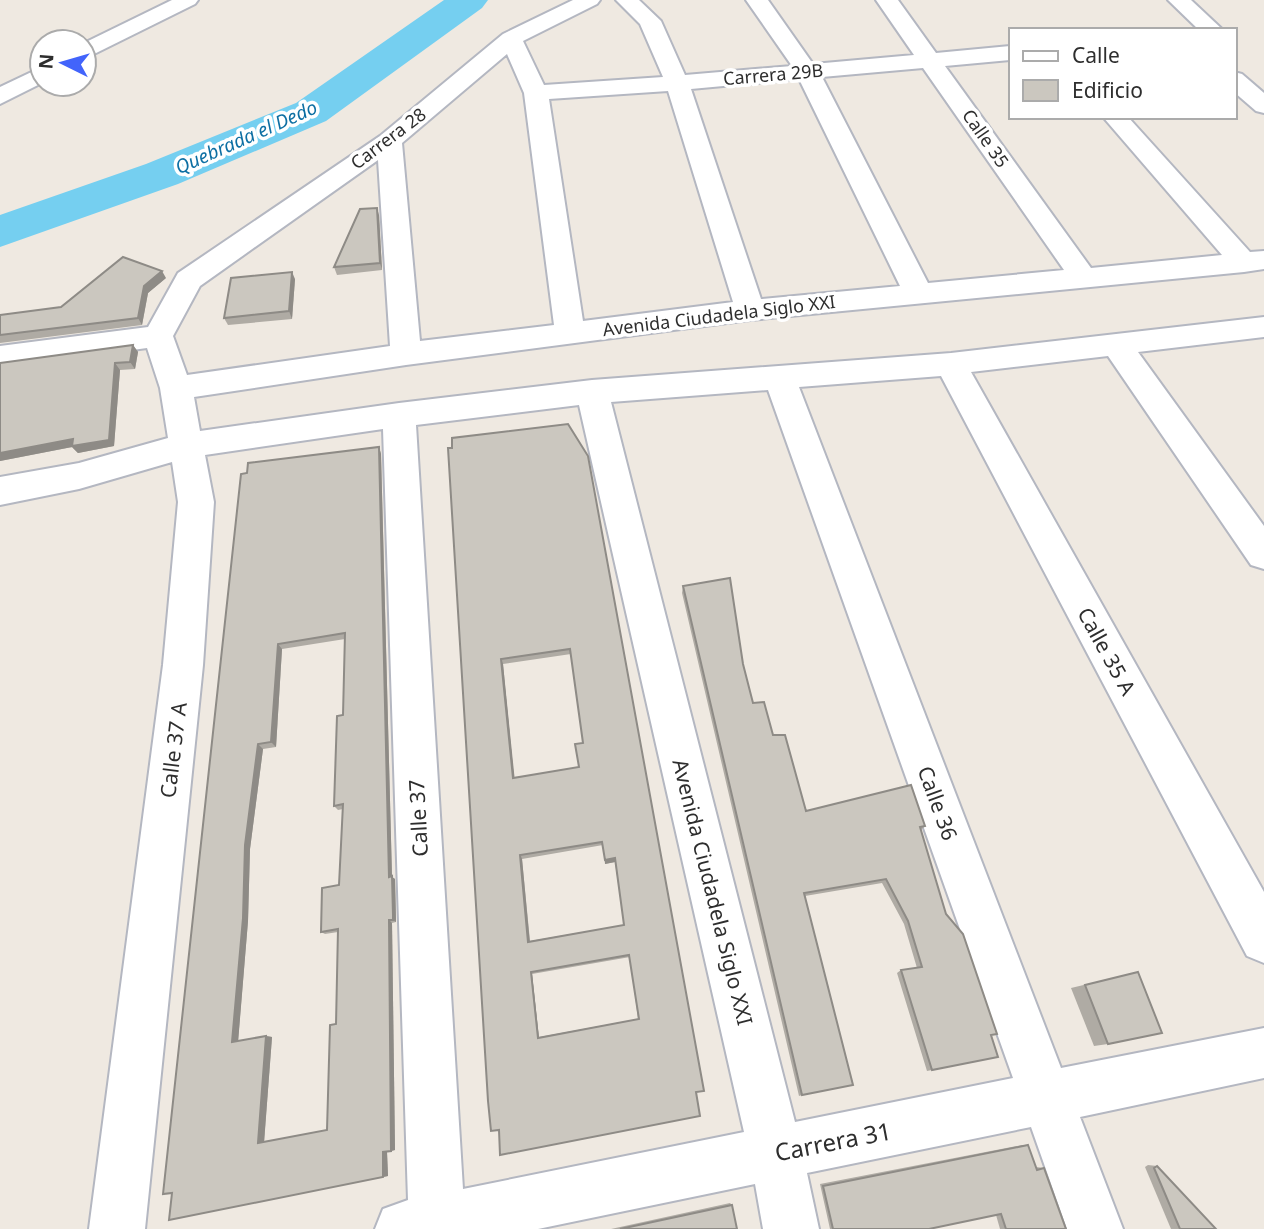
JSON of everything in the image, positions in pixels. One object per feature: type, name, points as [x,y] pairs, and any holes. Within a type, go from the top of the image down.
[{"type":"street","points":[[98,45],[188,0]]},
{"type":"street","name":"Carrera 28","points":[[158,336],[188,280],[389,141],[511,39],[590,0]]},
{"type":"street","points":[[627,0],[650,21],[677,83],[750,310]]},
{"type":"street","points":[[757,0],[807,71],[918,292]]},
{"type":"street","name":"Calle 35","points":[[887,0],[1083,277]]},
{"type":"street","points":[[1179,0],[1209,28]]},
{"type":"street","points":[[511,39],[536,93],[570,333]]},
{"type":"street","name":"Carrera 29B","points":[[536,93],[933,62],[1009,53]]},
{"type":"street","points":[[1239,69],[1264,76]]},
{"type":"street","points":[[1239,69],[1264,106]]},
{"type":"street","points":[[0,97],[28,82]]},
{"type":"street","points":[[1117,119],[1254,262]]},
{"type":"street","points":[[389,141],[406,354]]},
{"type":"street","name":"Avenida Ciudadela Siglo XXI","points":[[176,388],[406,354],[750,310],[1254,262]]},
{"type":"street","points":[[0,491],[79,476],[188,445],[399,415],[592,392],[951,364],[1264,327]]},
{"type":"street","points":[[0,357],[158,336]]},
{"type":"street","name":"Calle 37 A","points":[[117,1229],[174,748],[197,502],[176,388],[158,336]]},
{"type":"street","points":[[1116,345],[1264,554]]},
{"type":"street","name":"Calle 35 A","points":[[951,364],[1264,939]]},
{"type":"street","name":"Calle 36","points":[[779,376],[1095,1229]]},
{"type":"street","name":"Avenida Ciudadela Siglo XXI","points":[[592,392],[776,1153],[791,1229]]},
{"type":"street","name":"Calle 37","points":[[399,415],[420,1225]]},
{"type":"street","name":"Carrera 31","points":[[420,1225],[1264,1053]]},
{"type":"building","points":[[377,208],[380,263],[334,267],[360,209]]},
{"type":"building","points":[[123,257],[162,271],[144,286],[138,318],[0,335],[0,315],[61,307]]},
{"type":"building","points":[[292,272],[289,311],[224,318],[231,278]]},
{"type":"building","points":[[133,345],[130,362],[115,363],[109,440],[72,446],[73,439],[0,453],[0,363]]},
{"type":"building","points":[[568,424],[588,456],[704,1091],[696,1092],[700,1116],[500,1155],[499,1130],[491,1131],[448,448],[452,448],[452,438]],"holes":[[[570,649],[583,743],[575,744],[579,767],[513,778],[501,659]],[[602,842],[605,860],[615,858],[624,925],[528,942],[520,855]],[[629,955],[639,1019],[538,1038],[531,972]]]},
{"type":"building","points":[[379,447],[389,877],[392,876],[393,915],[393,920],[389,920],[391,1151],[383,1152],[383,1177],[169,1220],[172,1193],[163,1194],[241,474],[247,473],[248,463]],"holes":[[[345,633],[343,715],[337,716],[334,806],[343,804],[339,885],[322,888],[321,932],[338,929],[336,1024],[330,1025],[327,1130],[258,1143],[266,1036],[232,1042],[243,918],[245,845],[258,744],[271,742],[278,644]]]},
{"type":"building","points":[[730,578],[743,664],[753,703],[764,702],[773,735],[785,735],[806,811],[911,785],[925,826],[920,827],[946,914],[963,934],[997,1034],[991,1035],[998,1057],[932,1070],[901,970],[922,967],[908,921],[886,879],[804,893],[853,1085],[802,1095],[683,586]]},
{"type":"building","points":[[1138,972],[1162,1033],[1108,1044],[1085,985]]},
{"type":"building","points":[[1028,1145],[1037,1170],[1044,1168],[1066,1229],[1006,1229],[1001,1214],[929,1229],[833,1229],[823,1186]]},
{"type":"building","points":[[1157,1166],[1216,1229],[1180,1229],[1154,1168]]},
{"type":"building","points":[[732,1205],[737,1229],[620,1229]]},
{"type":"waterway","name":"Quebrada el Dedo","points":[[0,232],[162,174],[311,112],[469,0]]}]
